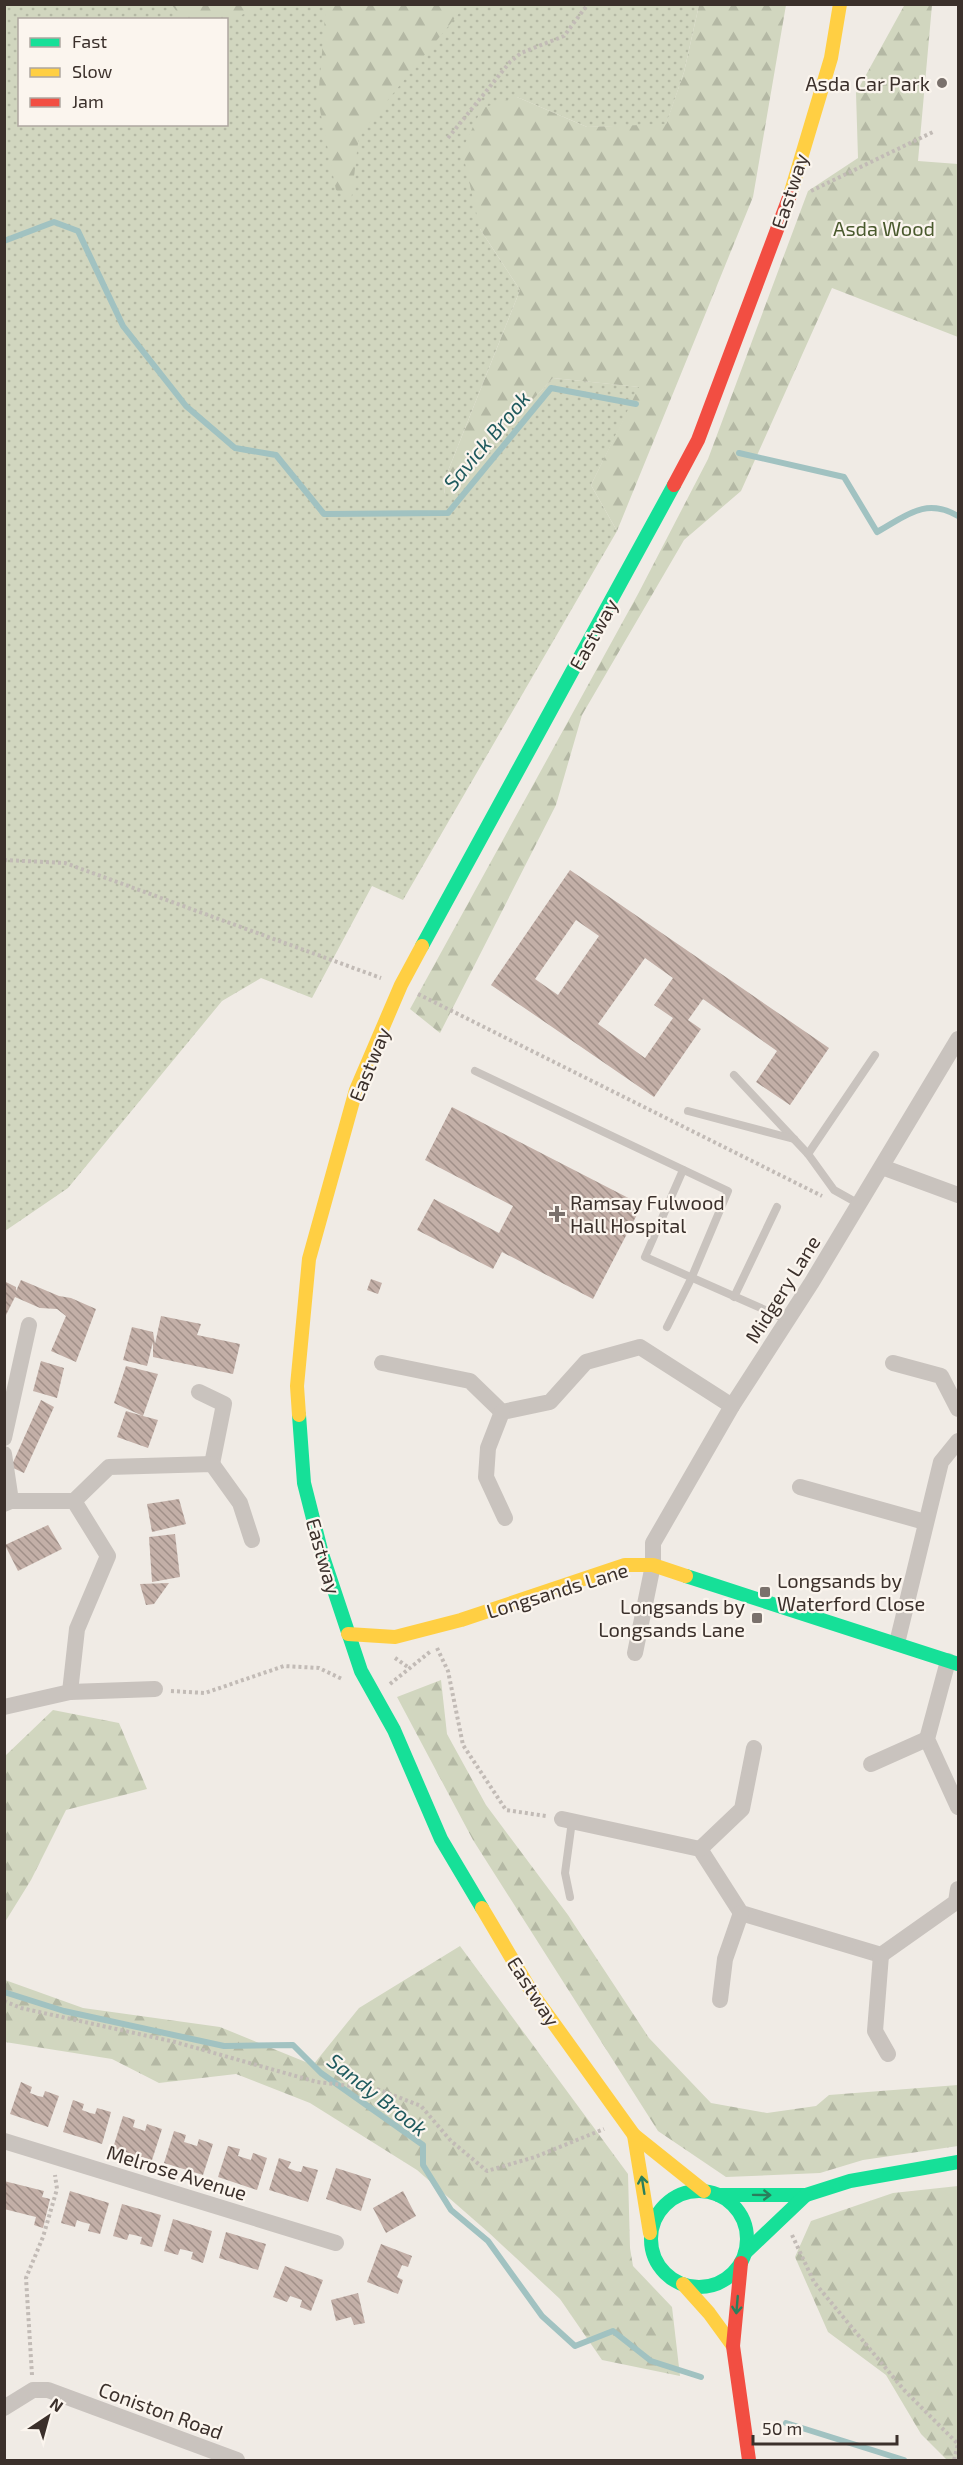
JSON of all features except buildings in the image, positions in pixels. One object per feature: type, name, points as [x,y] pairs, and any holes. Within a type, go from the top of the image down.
[{"type":"main road","name":"Eastway","points":[[711,2193],[634,2135],[534,1996],[441,1839],[394,1730],[361,1671],[322,1554],[304,1483],[297,1386],[309,1259],[356,1090],[401,985],[698,440],[787,203],[831,58],[840,4]]},
{"type":"main road","name":"Longsands Lane","points":[[348,1634],[395,1637],[461,1620],[625,1565],[653,1565],[953,1662]]},
{"type":"main road","name":"Longsands Lane","points":[[361,1671],[395,1637]]},
{"type":"main road","name":"Eastway","points":[[634,2135],[651,2236]]},
{"type":"main road","points":[[806,2195],[743,2258],[730,2276],[716,2284],[700,2287],[683,2284],[669,2277],[659,2266],[652,2251],[651,2236],[654,2220],[668,2202],[689,2192],[806,2195],[850,2181],[958,2162]]},
{"type":"main road","points":[[711,2193],[730,2202],[740,2213],[747,2240],[733,2346],[749,2460]]},
{"type":"main road","points":[[683,2284],[709,2313],[733,2346]]},
{"type":"street","name":"Midgery Lane","points":[[635,1653],[653,1565],[653,1543],[732,1406],[860,1204],[958,1039]]},
{"type":"street","points":[[882,1167],[958,1195]]},
{"type":"street","points":[[4,1438],[29,1326]]},
{"type":"street","points":[[502,1412],[550,1402],[586,1362],[640,1347],[732,1406]]},
{"type":"street","points":[[382,1363],[470,1381],[502,1412]]},
{"type":"street","points":[[893,1363],[941,1376],[958,1409]]},
{"type":"street","points":[[199,1392],[224,1404],[212,1464],[240,1503],[252,1540]]},
{"type":"street","points":[[502,1412],[488,1448],[486,1477],[505,1518]]},
{"type":"street","points":[[897,1643],[941,1462],[958,1441]]},
{"type":"street","points":[[4,1454],[8,1502],[74,1501],[109,1467],[212,1464]]},
{"type":"street","points":[[800,1487],[925,1522]]},
{"type":"street","points":[[70,1692],[77,1629],[108,1556],[74,1501]]},
{"type":"street","points":[[953,1662],[927,1739],[958,1807]]},
{"type":"street","points":[[4,1707],[70,1692],[155,1689]]},
{"type":"street","points":[[871,1764],[927,1739]]},
{"type":"street","points":[[700,1849],[742,1809],[754,1748]]},
{"type":"street","points":[[567,1820],[700,1849],[741,1913],[881,1955]]},
{"type":"street","points":[[888,2054],[875,2031],[881,1955],[958,1899]]},
{"type":"street","points":[[720,2000],[725,1959],[741,1913]]},
{"type":"street","name":"Melrose Avenue","points":[[4,2141],[336,2243]]},
{"type":"street","points":[[4,2408],[33,2390]]},
{"type":"street","name":"Coniston Road","points":[[33,2390],[48,2390],[237,2460]]},
{"type":"lane","points":[[808,1154],[875,1055]]},
{"type":"lane","points":[[475,1071],[728,1191],[691,1279],[667,1327]]},
{"type":"lane","points":[[734,1075],[795,1139],[834,1190],[860,1204]]},
{"type":"lane","points":[[688,1111],[795,1139]]},
{"type":"lane","points":[[682,1170],[645,1257],[788,1320]]},
{"type":"lane","points":[[734,1297],[777,1207]]},
{"type":"lane","points":[[567,1820],[565,1872],[570,1896]]},
{"type":"path","points":[[448,138],[510,62],[522,53],[564,36],[588,4]]},
{"type":"path","points":[[787,203],[935,131]]},
{"type":"path","points":[[4,860],[65,863],[401,985],[826,1199]]},
{"type":"path","points":[[394,1694],[389,1684],[436,1646],[448,1671],[463,1745],[506,1810],[567,1820]]},
{"type":"path","points":[[155,1689],[205,1693],[284,1666],[319,1668],[350,1683]]},
{"type":"path","points":[[4,2001],[21,2008],[175,2042],[317,2082],[377,2089],[421,2106],[451,2141],[488,2171],[535,2157],[624,2121]]},
{"type":"path","points":[[33,2390],[26,2278],[43,2237],[57,2189],[53,2156]]},
{"type":"path","points":[[784,2217],[814,2282],[904,2390],[958,2444],[954,2460]]},
{"type":"green space","name":"Asda Wood","points":[[905,4],[932,5],[918,161],[958,164],[958,337],[832,288],[741,491],[684,540],[582,715],[556,805],[440,1033],[410,1009],[638,594],[708,459],[808,191],[858,158],[856,93]]},
{"type":"green space","points":[[5,5],[699,5],[684,72],[666,125],[587,127],[517,97],[480,229],[520,290],[446,476],[444,494],[553,378],[640,387],[591,485],[617,531],[403,900],[372,886],[312,998],[261,978],[222,1001],[68,1188],[5,1231]]},
{"type":"green space","points":[[172,5],[260,5],[228,22],[228,18],[181,18]]},
{"type":"green space","points":[[326,5],[461,5],[460,12],[359,135],[351,202],[336,190],[318,100]]},
{"type":"green space","points":[[699,5],[786,5],[753,197],[617,531],[591,485],[639,387],[553,378],[444,495],[446,476],[520,290],[480,229],[462,150],[482,108],[517,97],[587,127],[666,124],[684,72]]},
{"type":"green space","points":[[441,1680],[447,1734],[486,1805],[568,1915],[649,2038],[711,2103],[767,2113],[816,2106],[829,2095],[958,2085],[958,2146],[863,2160],[820,2173],[726,2177],[658,2131],[473,1840],[397,1697]]},
{"type":"green space","points":[[53,1710],[119,1723],[147,1789],[66,1810],[31,1880],[5,1922],[5,1756]]},
{"type":"green space","points":[[460,1946],[628,2174],[630,2248],[633,2266],[672,2307],[680,2376],[602,2360],[560,2299],[488,2232],[417,2170],[310,2103],[236,2074],[159,2083],[112,2059],[5,2042],[5,1980],[83,2008],[220,2027],[313,2065],[359,2008]]},
{"type":"green space","points":[[958,2186],[958,2460],[947,2460],[921,2434],[886,2375],[828,2332],[795,2257],[811,2221],[893,2193]]},
{"type":"waterway","name":"Savick Brook","points":[[4,241],[54,222],[78,231],[123,326],[186,406],[235,448],[276,455],[324,514],[448,513],[551,388],[636,404]]},
{"type":"waterway","name":"Savick Brook","points":[[739,453],[844,477],[877,532],[907,515],[926,508],[936,508],[958,516]]},
{"type":"waterway","name":"Sandy Brook","points":[[4,1992],[64,2011],[224,2046],[293,2045],[321,2073],[423,2145],[423,2165],[451,2210],[488,2241],[542,2316],[575,2346],[613,2331],[651,2361],[701,2377]]},
{"type":"waterway","name":"Sandy Brook","points":[[786,2423],[904,2460]]},
{"type":"traffic: fast","points":[[422,946],[674,485]]},
{"type":"traffic: fast","points":[[299,1415],[304,1483],[322,1554],[361,1671],[394,1730],[441,1839],[482,1908]]},
{"type":"traffic: fast","points":[[686,1576],[958,1664]]},
{"type":"traffic: fast","points":[[718,2195],[806,2195],[850,2181],[958,2162]]},
{"type":"traffic: fast","points":[[699,2191],[717,2195],[733,2205],[743,2221],[747,2239],[743,2257],[733,2273],[717,2283],[699,2287],[681,2283],[665,2273],[655,2257],[651,2239],[655,2221],[665,2205],[681,2195],[699,2191]]},
{"type":"traffic: fast","points":[[745,2253],[806,2195]]},
{"type":"traffic: slow","points":[[790,195],[831,58],[840,4]]},
{"type":"traffic: slow","points":[[299,1415],[297,1386],[309,1259],[356,1090],[401,985],[422,946]]},
{"type":"traffic: slow","points":[[348,1634],[395,1637],[461,1620],[625,1565],[653,1565],[686,1576]]},
{"type":"traffic: slow","points":[[482,1908],[534,1996],[634,2135],[704,2191]]},
{"type":"traffic: slow","points":[[634,2135],[650,2233]]},
{"type":"traffic: slow","points":[[683,2284],[709,2313],[733,2346]]},
{"type":"traffic: jam","points":[[674,485],[698,440],[790,195]]},
{"type":"traffic: jam","points":[[741,2263],[733,2346],[749,2460]]},
{"type":"place","name":"Asda Car Park","points":[[942,83]]},
{"type":"place","name":"Ramsay Fulwood Hall Hospital","points":[[557,1214]]},
{"type":"place","name":"Longsands by Waterford Close","points":[[765,1592]]},
{"type":"place","name":"Longsands by Longsands Lane","points":[[757,1618]]}]
